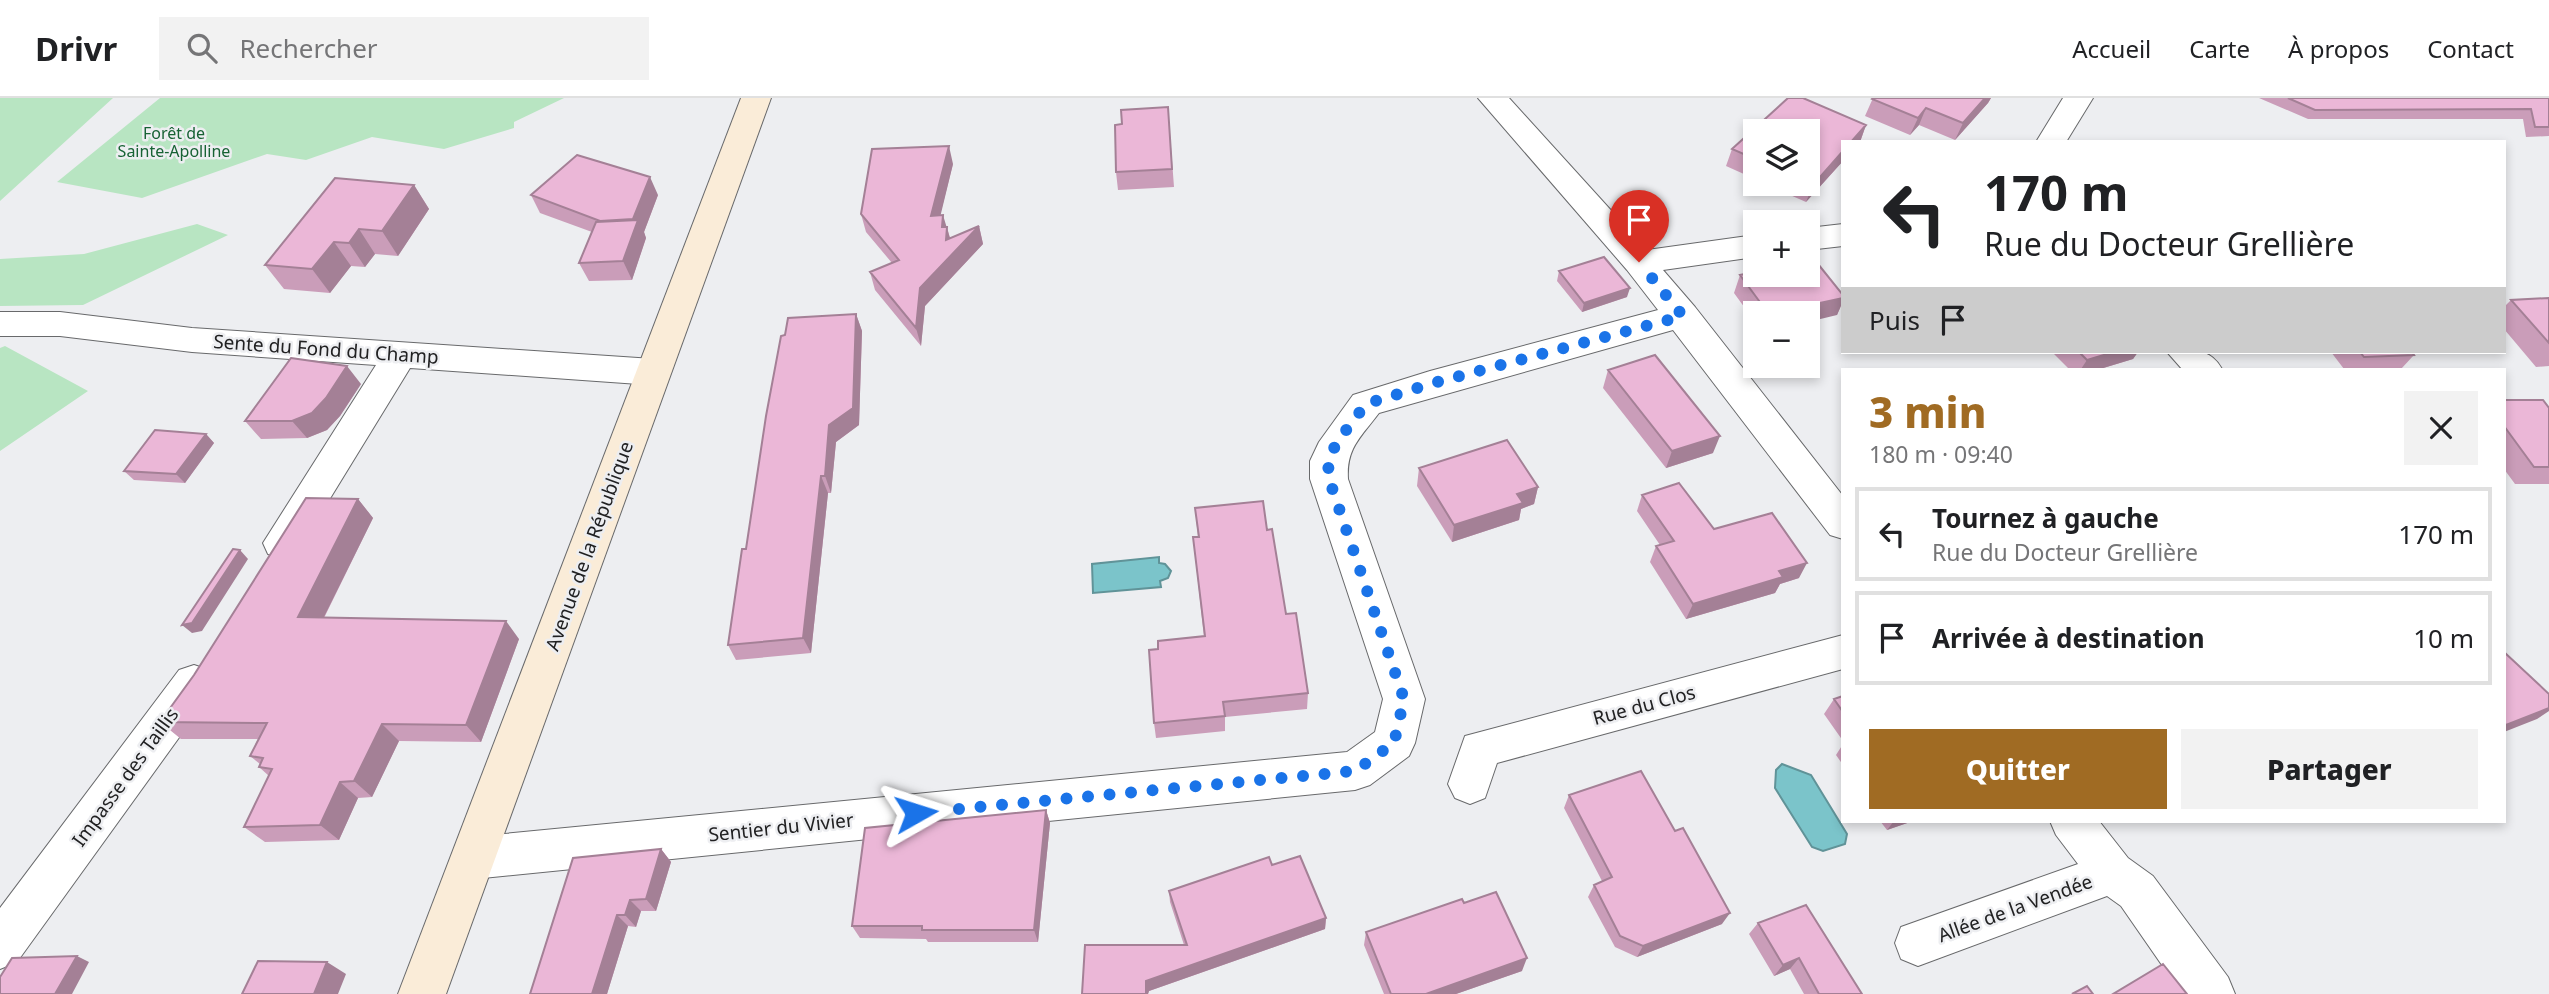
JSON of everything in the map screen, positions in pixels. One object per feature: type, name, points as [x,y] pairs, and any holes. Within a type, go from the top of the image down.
[{"type":"main road","name":"Avenue de la République","points":[[422,994],[756,98]]},
{"type":"street","points":[[1493,98],[1639,262],[1841,521]]},
{"type":"street","points":[[2052,140],[2078,98]]},
{"type":"street","points":[[1820,238],[1841,235]]},
{"type":"street","points":[[1639,262],[1743,248]]},
{"type":"street","name":"Sentier du Vivier","points":[[473,858],[1355,771],[1394,743],[1404,699],[1329,479],[1328,461],[1337,442],[1366,404],[1430,384],[1683,316]]},
{"type":"street","name":"Sente du Fond du Champ","points":[[0,324],[60,324],[192,340],[653,372]]},
{"type":"street","points":[[2186,354],[2204,368]]},
{"type":"street","points":[[262,575],[400,355]]},
{"type":"street","name":"Rue du Clos","points":[[1470,784],[1480,749],[1841,653]]},
{"type":"street","name":"Impasse des Taillis","points":[[0,946],[211,656]]},
{"type":"street","points":[[2074,823],[2112,873],[2137,891],[2211,994]]},
{"type":"street","name":"Allée de la Vendée","points":[[1918,943],[2112,873]]},
{"type":"green space","points":[[0,98],[113,98],[0,201]]},
{"type":"green space","name":"Forêt de Sainte-Apolline","points":[[160,98],[564,98],[514,122],[514,128],[444,149],[372,137],[306,160],[267,154],[142,198],[57,182]]},
{"type":"green space","points":[[197,224],[228,235],[83,305],[0,306],[0,259],[84,254]]},
{"type":"green space","points":[[5,346],[88,391],[0,451],[0,348]]},
{"type":"water","points":[[1159,557],[1159,563],[1165,564],[1171,571],[1168,578],[1160,581],[1161,587],[1093,593],[1092,564]]},
{"type":"water","points":[[1782,764],[1811,775],[1847,834],[1845,844],[1823,851],[1812,847],[1775,788],[1776,770]]},
{"type":"building","points":[[1788,98],[1803,98],[1866,125],[1853,140],[1841,140],[1841,153],[1820,177],[1820,119],[1765,119]]},
{"type":"building","points":[[1873,98],[1985,98],[1963,123],[1926,108],[1918,118]]},
{"type":"building","points":[[2288,98],[2549,98],[2549,127],[2535,127],[2531,109],[2315,110]]},
{"type":"building","points":[[1168,107],[1172,169],[1116,172],[1115,125],[1122,124],[1121,110]]},
{"type":"building","points":[[1743,139],[1743,154],[1732,149]]},
{"type":"building","points":[[949,146],[931,216],[943,215],[942,227],[947,227],[946,240],[979,226],[920,288],[916,328],[870,272],[899,260],[861,214],[872,149]]},
{"type":"building","points":[[577,155],[650,177],[633,219],[600,221],[531,195]]},
{"type":"building","points":[[335,178],[414,185],[382,231],[359,229],[349,243],[334,242],[312,269],[265,265]]},
{"type":"building","points":[[638,220],[623,261],[579,263],[596,222]]},
{"type":"building","points":[[1604,257],[1630,288],[1584,303],[1559,271]]},
{"type":"building","points":[[1820,266],[1841,293],[1841,298],[1820,303],[1759,301],[1749,287],[1820,287]]},
{"type":"building","points":[[2549,298],[2549,343],[2511,300]]},
{"type":"building","points":[[856,314],[853,408],[829,425],[825,476],[821,476],[803,638],[728,645],[742,549],[746,549],[781,336],[785,335],[788,318]]},
{"type":"building","points":[[2081,354],[2107,354],[2087,360]]},
{"type":"building","points":[[2362,354],[2414,355],[2364,357]]},
{"type":"building","points":[[1655,355],[1720,436],[1672,451],[1608,370]]},
{"type":"building","points":[[291,358],[347,366],[326,398],[312,413],[292,421],[245,421]]},
{"type":"building","points":[[2506,400],[2543,400],[2549,408],[2549,467],[2534,467],[2506,429]]},
{"type":"building","points":[[155,430],[206,434],[176,474],[124,471]]},
{"type":"building","points":[[1507,440],[1538,487],[1517,494],[1523,503],[1454,525],[1419,468]]},
{"type":"building","points":[[1679,483],[1714,529],[1772,513],[1807,563],[1779,571],[1783,577],[1693,604],[1656,546],[1674,541],[1642,495]]},
{"type":"building","points":[[306,498],[358,499],[298,617],[506,621],[466,725],[382,724],[354,781],[340,782],[320,825],[244,827],[272,769],[259,767],[263,758],[250,756],[267,723],[160,722],[194,675]]},
{"type":"building","points":[[1263,501],[1267,530],[1272,529],[1286,614],[1296,613],[1308,693],[1223,702],[1225,716],[1154,723],[1149,650],[1158,649],[1158,641],[1205,636],[1193,537],[1199,537],[1195,508]]},
{"type":"building","points":[[233,549],[240,550],[192,623],[182,625]]},
{"type":"building","points":[[2506,654],[2549,694],[2549,708],[2506,725]]},
{"type":"building","points":[[1841,697],[1841,709],[1834,699]]},
{"type":"building","points":[[1641,771],[1675,831],[1683,828],[1730,913],[1643,946],[1620,936],[1594,885],[1612,877],[1569,795]]},
{"type":"building","points":[[1046,810],[1034,930],[922,930],[922,926],[852,926],[865,828]]},
{"type":"building","points":[[661,849],[646,899],[630,900],[625,915],[617,915],[592,994],[530,994],[573,858]]},
{"type":"building","points":[[1300,856],[1326,918],[1146,981],[1146,994],[1082,994],[1085,945],[1187,945],[1169,891],[1269,857],[1272,865]]},
{"type":"building","points":[[1496,892],[1527,958],[1426,994],[1391,994],[1366,932],[1462,899],[1464,903]]},
{"type":"building","points":[[1806,905],[1862,994],[1819,994],[1799,958],[1783,965],[1758,923]]},
{"type":"building","points":[[77,956],[55,994],[0,994],[0,977],[12,958]]},
{"type":"building","points":[[258,961],[327,962],[314,994],[242,994]]},
{"type":"building","points":[[2163,964],[2187,994],[2113,994]]},
{"type":"building","points":[[2087,986],[2093,994],[2072,994]]},
{"type":"route","points":[[916,813],[1355,771],[1394,743],[1404,699],[1329,479],[1328,461],[1337,442],[1366,404],[1430,384],[1683,316],[1639,262]]}]
